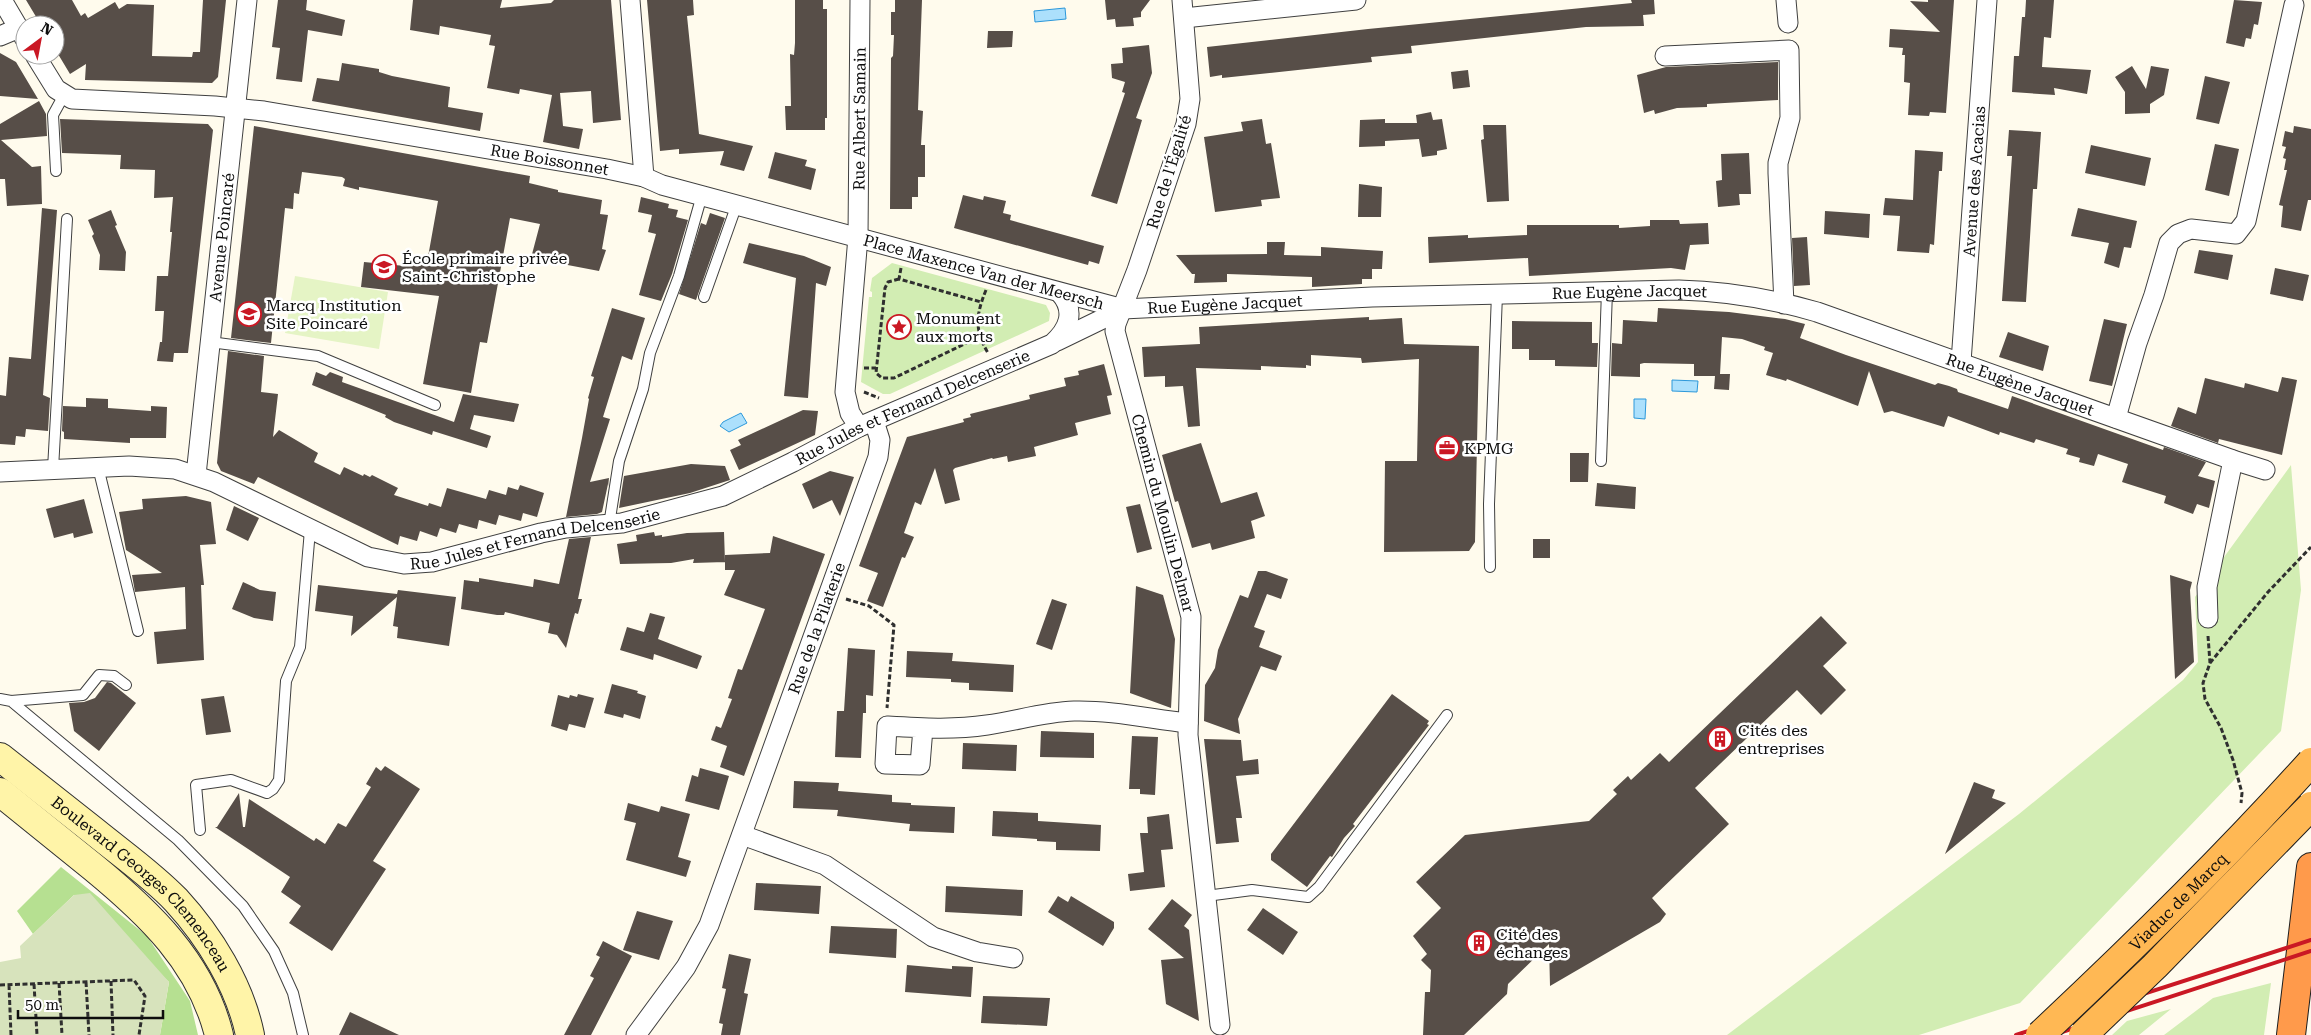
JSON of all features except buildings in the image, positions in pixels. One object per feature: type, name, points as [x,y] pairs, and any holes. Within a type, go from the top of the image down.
[{"type":"highway","name":"Viaduc de Marcq","points":[[2040,1035],[2152,930],[2248,831],[2311,762]]},
{"type":"highway","name":"Viaduc de Marcq","points":[[2083,1035],[2184,938],[2311,806]]},
{"type":"highway","points":[[2291,1035],[2311,867]]},
{"type":"main road","name":"Boulevard Georges Clemenceau","points":[[0,757],[152,878],[176,901],[213,949],[228,974],[250,1035]]},
{"type":"main road","name":"Boulevard Georges Clemenceau","points":[[0,792],[128,896],[170,938],[200,984],[219,1035]]},
{"type":"street","points":[[2,0],[15,22]]},
{"type":"street","name":"Avenue Poincaré","points":[[196,475],[247,0]]},
{"type":"street","points":[[630,0],[644,177]]},
{"type":"street","name":"Rue Albert Samain","points":[[858,237],[860,0]]},
{"type":"street","points":[[1183,9],[1356,0]]},
{"type":"street","points":[[1786,0],[1788,23]]},
{"type":"street","name":"Avenue des Acacias","points":[[1961,362],[1987,0]]},
{"type":"street","name":"Rue Eugène Jacquet","points":[[2116,418],[2137,343],[2154,296],[2169,242],[2178,234],[2191,229],[2236,234],[2246,221],[2294,5]]},
{"type":"street","name":"Rue de l'Égalité","points":[[1123,309],[1186,124],[1190,99],[1183,9]]},
{"type":"street","points":[[0,36],[15,35]]},
{"type":"street","points":[[1665,56],[1789,50],[1790,118],[1778,163],[1784,304]]},
{"type":"street","points":[[40,65],[56,89],[64,95]]},
{"type":"street","name":"Rue Boissonnet","points":[[64,95],[72,99],[264,111],[644,177],[662,184],[858,237]]},
{"type":"street","name":"Place Maxence Van der Meersch","points":[[867,424],[850,412],[845,392],[858,237],[1123,309]]},
{"type":"street","name":"Rue Eugène Jacquet","points":[[1123,309],[1372,297],[1699,290],[1784,304],[1817,312],[2233,460],[2266,470]]},
{"type":"street","name":"Rue Jules et Fernand Delcenserie","points":[[1052,344],[1062,335],[1069,319],[1069,308],[1060,293]]},
{"type":"street","name":"Rue Jules et Fernand Delcenserie","points":[[0,472],[129,466],[175,469],[196,475],[368,557],[404,564],[432,562],[550,531],[609,525],[723,496],[867,424],[1052,344],[1123,309]]},
{"type":"street","name":"Chemin du Moulin Delmar","points":[[1123,309],[1116,324],[1116,331],[1191,617],[1188,723],[1220,1025]]},
{"type":"street","name":"Rue de la Pilaterie","points":[[636,1035],[686,967],[702,940],[742,835],[880,448],[880,440],[867,424]]},
{"type":"street","points":[[2208,618],[2207,586],[2233,460]]},
{"type":"street","points":[[923,728],[920,765],[885,764],[888,726],[923,728],[974,727],[1075,711],[1188,723]]},
{"type":"street","points":[[742,835],[825,865],[934,937],[978,952],[1013,958]]},
{"type":"lane","points":[[56,171],[53,115],[64,95]]},
{"type":"lane","points":[[609,525],[619,461],[643,389],[650,353],[679,276],[702,195]]},
{"type":"lane","points":[[704,296],[737,204]]},
{"type":"lane","points":[[52,470],[67,219]]},
{"type":"lane","points":[[1601,461],[1607,291]]},
{"type":"lane","points":[[1490,567],[1489,504],[1497,294]]},
{"type":"lane","points":[[210,342],[318,356],[434,405]]},
{"type":"lane","points":[[98,467],[138,631]]},
{"type":"lane","points":[[200,830],[196,785],[231,780],[267,793],[273,789],[279,780],[286,681],[300,647],[310,530]]},
{"type":"lane","points":[[0,699],[11,701],[82,696],[99,675],[114,676],[126,685]]},
{"type":"lane","points":[[11,701],[178,840],[243,906],[274,951],[293,993],[302,1035]]},
{"type":"lane","points":[[1206,896],[1252,890],[1308,897],[1320,887],[1447,715]]},
{"type":"path","points":[[899,279],[902,264]]},
{"type":"path","points":[[979,338],[894,378],[882,378],[876,374],[885,288],[888,282],[899,279],[982,302]]},
{"type":"path","points":[[980,358],[989,354],[979,338],[977,319],[987,286]]},
{"type":"path","points":[[861,388],[864,393],[884,398]]},
{"type":"path","points":[[2240,811],[2242,793],[2233,760],[2221,728],[2204,700],[2203,684],[2210,663],[2268,592],[2311,547]]},
{"type":"path","points":[[829,593],[869,606],[894,625],[885,721],[888,726]]},
{"type":"path","points":[[2208,618],[2210,663]]},
{"type":"path","points":[[0,985],[134,980],[145,996],[139,1035]]},
{"type":"path","points":[[111,981],[113,1035]]},
{"type":"path","points":[[86,982],[89,1035]]},
{"type":"path","points":[[60,983],[62,1035]]},
{"type":"path","points":[[34,984],[37,1035]]},
{"type":"path","points":[[9,985],[12,1035]]},
{"type":"green space","points":[[892,263],[1046,305],[1050,313],[1049,321],[890,394],[883,394],[861,382],[869,297],[872,297],[872,292],[870,291],[872,278]]},
{"type":"green space","points":[[295,276],[388,292],[379,349],[285,333]]},
{"type":"green space","points":[[2291,465],[2301,590],[2281,731],[2020,1003],[1919,1035],[1727,1035],[2019,814],[2183,680],[2198,662],[2195,597]]},
{"type":"green space","points":[[61,867],[147,936],[190,1001],[198,1035],[160,1035],[169,982],[74,895],[33,934],[17,911]]},
{"type":"green space","points":[[90,893],[169,982],[160,1035],[0,1035],[0,962],[21,958],[20,946],[74,895]]},
{"type":"green space","points":[[2271,983],[2264,1035],[2164,1035],[2213,998]]},
{"type":"green space","points":[[2171,1009],[2139,1035],[2112,1035],[2127,1021]]},
{"type":"water","points":[[1065,8],[1066,19],[1035,22],[1034,11]]},
{"type":"water","points":[[1672,380],[1698,381],[1697,392],[1672,391]]},
{"type":"water","points":[[1634,399],[1646,399],[1645,419],[1634,418]]},
{"type":"water","points":[[741,413],[747,423],[729,432],[720,426],[723,422]]},
{"type":"railway","points":[[2016,1035],[2311,940]]},
{"type":"railway","points":[[2053,1035],[2311,951]]},
{"type":"place","name":"École primaire privée Saint-Christophe","points":[[384,267]]},
{"type":"place","name":"Marcq Institution Site Poincaré","points":[[249,314]]},
{"type":"place","name":"Monument aux morts","points":[[899,327]]},
{"type":"place","name":"KPMG","points":[[1447,448]]},
{"type":"place","name":"Cités des entreprises","points":[[1720,739]]},
{"type":"place","name":"Cité des échanges","points":[[1479,943]]}]
